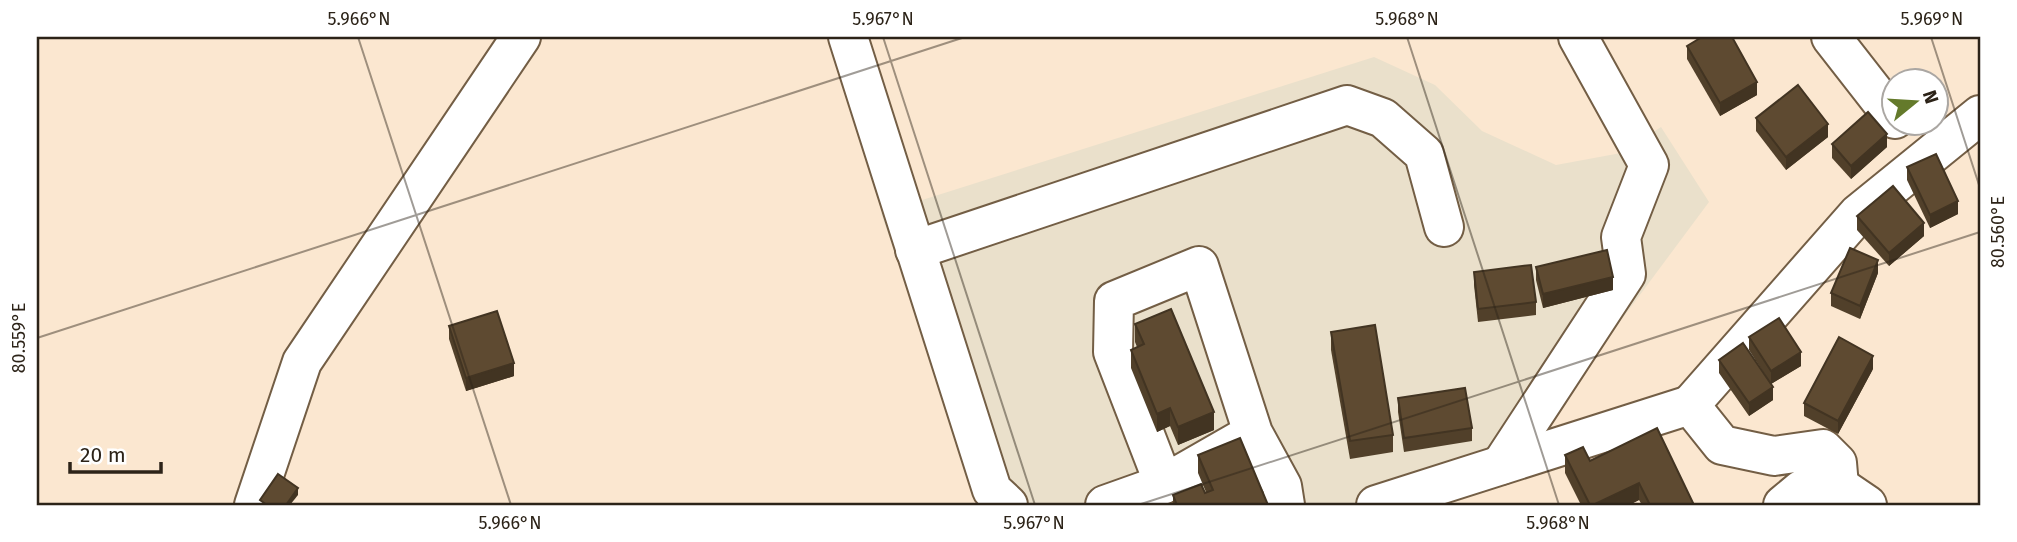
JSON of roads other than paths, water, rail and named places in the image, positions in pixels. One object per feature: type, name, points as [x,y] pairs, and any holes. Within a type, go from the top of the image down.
[{"type":"street","points":[[254,505],[302,362],[521,37]]},
{"type":"street","points":[[848,37],[992,490],[1008,505]]},
{"type":"street","points":[[1501,465],[1626,274],[1621,237],[1649,165],[1578,37]]},
{"type":"street","points":[[1831,37],[1881,102]]},
{"type":"street","points":[[915,250],[1347,105],[1383,118],[1424,154],[1444,228]]},
{"type":"street","points":[[1376,505],[1690,405],[1858,214],[1980,115]]},
{"type":"street","points":[[1908,136],[1926,160]]},
{"type":"street","points":[[1164,484],[1112,352],[1114,300],[1199,266],[1253,433],[1282,486],[1284,505]]},
{"type":"street","points":[[1690,405],[1722,445],[1774,456],[1823,449],[1837,463],[1853,496]]},
{"type":"street","points":[[1105,505],[1164,484],[1253,433]]},
{"type":"street","points":[[1783,505],[1801,490],[1853,496]]}]
